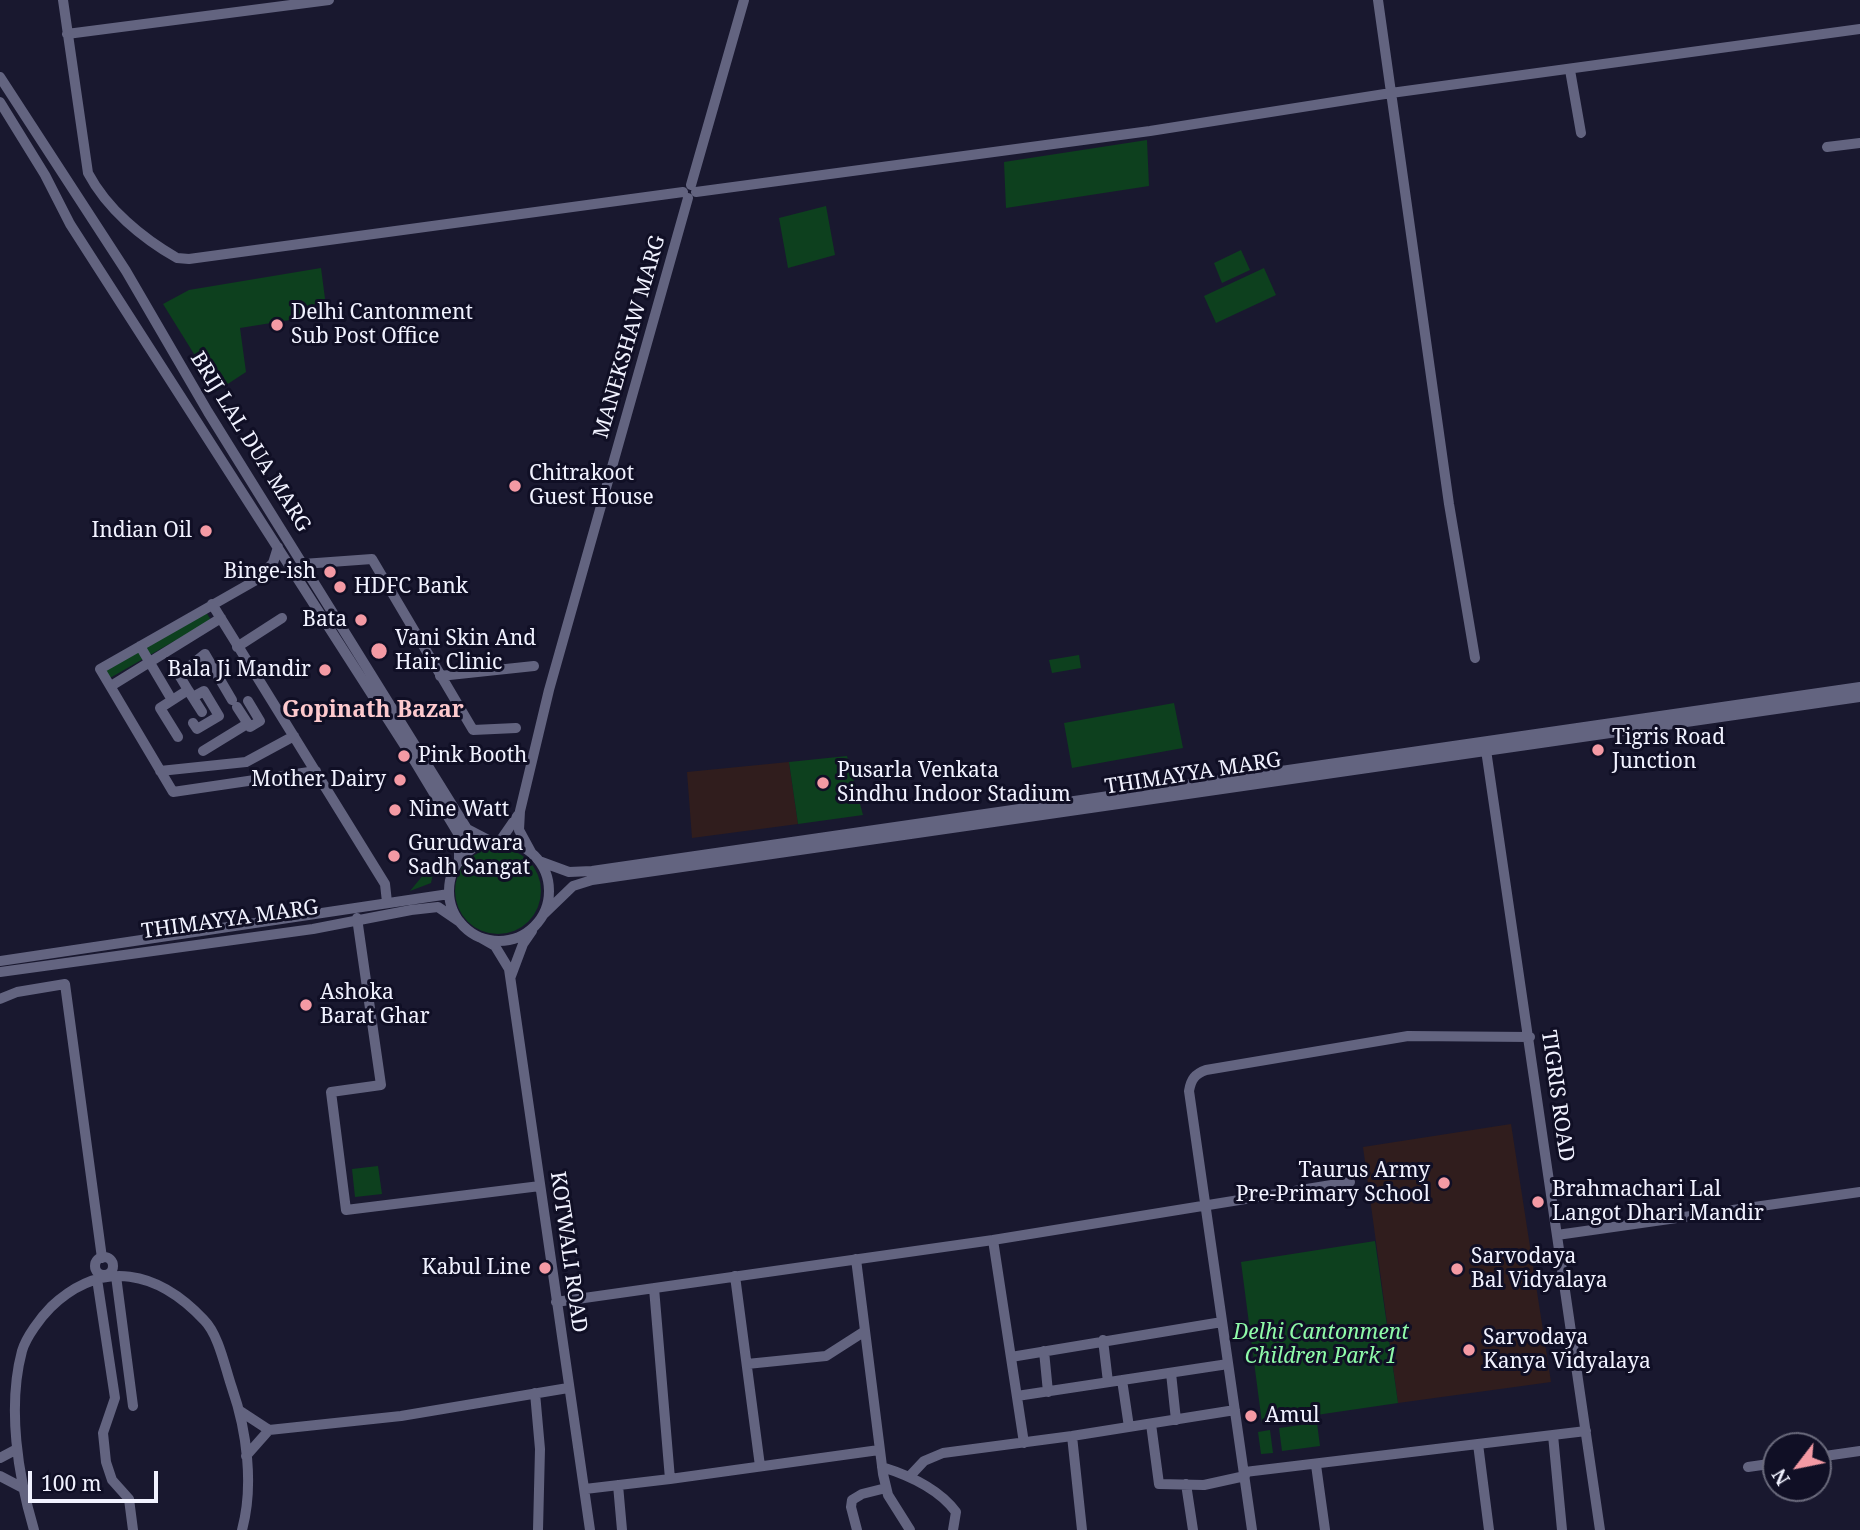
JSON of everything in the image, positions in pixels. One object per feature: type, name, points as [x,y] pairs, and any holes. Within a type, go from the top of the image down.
[{"type":"street","points":[[63,0],[89,173],[99,192],[116,211],[177,258],[229,254],[1138,133],[1391,93],[1860,29]]},
{"type":"street","points":[[67,34],[330,0]]},
{"type":"street","name":"MANEKSHAW MARG","points":[[535,857],[519,830],[520,811],[549,690],[744,0]]},
{"type":"street","points":[[1378,0],[1449,504],[1475,659]]},
{"type":"street","points":[[1570,70],[1581,134]]},
{"type":"street","name":"BRIJ LAL DUA MARG","points":[[0,77],[120,260],[150,316],[463,832]]},
{"type":"street","name":"BRIJ LAL DUA MARG","points":[[0,102],[45,175],[70,224],[463,832]]},
{"type":"street","points":[[1827,147],[1860,143]]},
{"type":"street","points":[[278,547],[273,564],[258,579],[100,669],[173,792],[316,771]]},
{"type":"street","points":[[303,565],[372,559],[473,730],[516,728]]},
{"type":"street","points":[[212,604],[385,884],[387,902]]},
{"type":"street","points":[[111,686],[221,618]]},
{"type":"street","points":[[237,647],[282,618]]},
{"type":"street","points":[[140,646],[173,700]]},
{"type":"street","points":[[202,712],[179,675],[205,654],[250,729]]},
{"type":"street","points":[[440,676],[534,666]]},
{"type":"street","name":"THIMAYYA MARG","points":[[541,918],[578,883],[1041,813],[1217,779],[1860,688]]},
{"type":"street","points":[[178,737],[160,708],[173,700],[204,691],[219,716],[197,729],[193,723]]},
{"type":"street","name":"THIMAYYA MARG","points":[[535,857],[569,872],[592,871],[1041,813],[1860,697]]},
{"type":"street","points":[[203,751],[263,725],[248,701]]},
{"type":"street","points":[[160,771],[246,761],[294,736]]},
{"type":"street","name":"TIGRIS ROAD","points":[[1486,750],[1600,1530]]},
{"type":"street","name":"MANEKSHAW MARG","points":[[496,842],[520,811]]},
{"type":"street","points":[[463,832],[496,842],[511,843],[535,857],[549,887],[541,918],[523,944],[510,979],[502,956],[460,922],[449,894],[450,882],[459,862],[463,832]]},
{"type":"street","points":[[459,862],[468,852],[496,842]]},
{"type":"street","name":"THIMAYYA MARG","points":[[0,972],[58,958],[387,902],[449,894]]},
{"type":"street","name":"THIMAYYA MARG","points":[[0,961],[58,958],[313,929],[357,918],[438,907],[460,922]]},
{"type":"street","points":[[357,918],[381,1085],[331,1092],[346,1210],[540,1186]]},
{"type":"street","points":[[481,938],[512,940],[541,918]]},
{"type":"street","name":"KOTWALI ROAD","points":[[510,979],[590,1530]]},
{"type":"street","points":[[0,999],[17,992],[65,984],[102,1258],[96,1268],[105,1277],[124,1334],[133,1406]]},
{"type":"street","points":[[1246,1530],[1252,1530],[1203,1206],[1189,1091],[1191,1081],[1197,1073],[1308,1051],[1408,1036],[1530,1037]]},
{"type":"street","points":[[556,1302],[993,1240],[1350,1182]]},
{"type":"street","points":[[1557,1235],[1860,1192]]},
{"type":"street","points":[[993,1240],[1024,1443]]},
{"type":"street","points":[[856,1259],[886,1488],[897,1512],[910,1530]]},
{"type":"street","points":[[34,1530],[21,1487],[17,1449],[22,1349],[44,1314],[69,1290],[105,1277],[137,1276],[156,1282],[207,1322],[240,1411],[246,1456],[247,1510],[242,1530]]},
{"type":"street","points":[[735,1276],[760,1466]]},
{"type":"street","points":[[105,1277],[104,1337],[115,1398],[103,1433],[106,1462],[113,1480],[128,1499],[133,1530]]},
{"type":"street","points":[[654,1287],[670,1479]]},
{"type":"street","points":[[1011,1357],[1222,1322]]},
{"type":"street","points":[[747,1364],[826,1356],[865,1331]]},
{"type":"street","points":[[104,1337],[124,1334]]},
{"type":"street","points":[[1103,1340],[1108,1382]]},
{"type":"street","points":[[1044,1351],[1048,1392]]},
{"type":"street","points":[[1017,1396],[1228,1364]]},
{"type":"street","points":[[1171,1373],[1176,1420]]},
{"type":"street","points":[[1122,1380],[1129,1427]]},
{"type":"street","points":[[240,1411],[269,1430],[401,1416],[568,1388]]},
{"type":"street","points":[[535,1393],[540,1449],[538,1530]]},
{"type":"street","points":[[909,1478],[924,1461],[943,1453],[1235,1410]]},
{"type":"street","points":[[1151,1424],[1158,1482],[1162,1485],[1215,1484],[1245,1474],[1586,1432]]},
{"type":"street","points":[[246,1456],[269,1430]]},
{"type":"street","points":[[1553,1435],[1562,1530]]},
{"type":"street","points":[[1072,1436],[1083,1530]]},
{"type":"street","points":[[1478,1444],[1489,1530]]},
{"type":"street","points":[[0,1458],[17,1449]]},
{"type":"street","points":[[585,1489],[879,1450]]},
{"type":"street","points":[[1832,1455],[1860,1451]]},
{"type":"street","points":[[1316,1465],[1325,1530]]},
{"type":"street","points":[[1748,1467],[1762,1465]]},
{"type":"street","points":[[882,1467],[909,1478],[949,1502],[956,1511],[953,1530]]},
{"type":"street","points":[[0,1476],[21,1487]]},
{"type":"street","points":[[1186,1484],[1193,1530]]},
{"type":"street","points":[[618,1485],[622,1530]]},
{"type":"street","points":[[857,1530],[851,1507],[852,1500],[862,1494],[886,1488]]},
{"type":"shaded area","points":[[789,762],[798,824],[692,838],[687,772]]},
{"type":"shaded area","points":[[1511,1124],[1551,1382],[1398,1403],[1363,1147]]},
{"type":"green space","points":[[1147,140],[1149,186],[1006,208],[1004,162]]},
{"type":"green space","points":[[826,206],[835,255],[788,268],[779,218]]},
{"type":"green space","points":[[1241,250],[1250,270],[1222,283],[1214,263]]},
{"type":"green space","points":[[321,268],[327,314],[240,328],[246,372],[217,391],[163,304],[189,290]]},
{"type":"green space","points":[[1264,268],[1276,295],[1216,323],[1204,296]]},
{"type":"green space","points":[[206,612],[211,620],[150,655],[146,647]]},
{"type":"green space","points":[[138,650],[143,659],[110,678],[105,669]]},
{"type":"green space","points":[[1079,655],[1081,668],[1052,673],[1049,660]]},
{"type":"green space","points":[[1174,703],[1183,748],[1072,768],[1064,723]]},
{"type":"green space","name":"Pusarla Venkata Sindhu Indoor Stadium","points":[[847,756],[863,815],[798,824],[789,762]]},
{"type":"green space","points":[[498,848],[522,855],[534,867],[541,891],[534,915],[522,927],[498,934],[474,927],[462,915],[455,891],[462,867],[474,855]]},
{"type":"green space","points":[[434,869],[431,883],[410,891],[424,874]]},
{"type":"green space","points":[[378,1166],[382,1194],[355,1197],[352,1169]]},
{"type":"green space","name":"Delhi Cantonment Children Park 1","points":[[1375,1241],[1398,1403],[1262,1423],[1241,1262]]},
{"type":"green space","points":[[1317,1423],[1320,1446],[1282,1451],[1279,1428]]},
{"type":"green space","points":[[1270,1430],[1273,1453],[1261,1454],[1258,1432]]},
{"type":"place","name":"Delhi Cantonment Sub Post Office","points":[[277,325]]},
{"type":"place","name":"Chitrakoot Guest House","points":[[515,486]]},
{"type":"place","name":"Indian Oil","points":[[206,531]]},
{"type":"place","name":"Binge-ish","points":[[330,572]]},
{"type":"place","name":"HDFC Bank","points":[[340,587]]},
{"type":"place","name":"Bata","points":[[361,620]]},
{"type":"place","name":"Vani Skin And Hair Clinic","points":[[379,651]]},
{"type":"place","name":"Bala Ji Mandir","points":[[325,670]]},
{"type":"place","name":"Tigris Road Junction","points":[[1598,750]]},
{"type":"place","name":"Pink Booth","points":[[404,756]]},
{"type":"place","name":"Mother Dairy","points":[[400,780]]},
{"type":"place","name":"Pusarla Venkata Sindhu Indoor Stadium","points":[[823,783]]},
{"type":"place","name":"Nine Watt","points":[[395,810]]},
{"type":"place","name":"Gurudwara Sadh Sangat","points":[[394,856]]},
{"type":"place","name":"Ashoka Barat Ghar","points":[[306,1005]]},
{"type":"place","name":"Taurus Army Pre-Primary School","points":[[1444,1183]]},
{"type":"place","name":"Brahmachari Lal Langot Dhari Mandir","points":[[1538,1202]]},
{"type":"place","name":"Kabul Line","points":[[545,1268]]},
{"type":"place","name":"Sarvodaya Bal Vidyalaya","points":[[1457,1269]]},
{"type":"place","name":"Sarvodaya Kanya Vidyalaya","points":[[1469,1350]]},
{"type":"place","name":"Amul","points":[[1251,1416]]},
{"type":"district","name":"Gopinath Bazar","points":[[373,710]]}]
